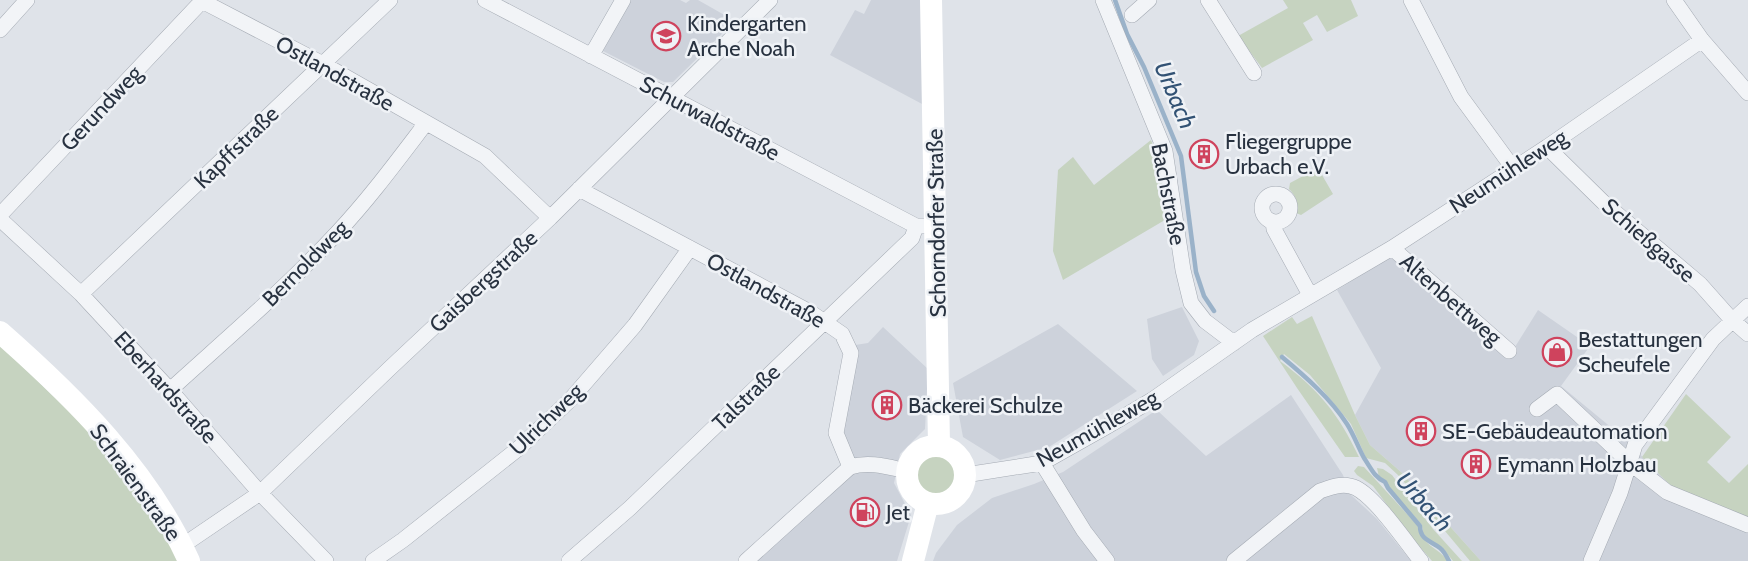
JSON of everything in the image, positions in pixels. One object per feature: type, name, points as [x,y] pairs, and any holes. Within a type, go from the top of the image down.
[{"type":"street","points":[[0,30],[27,0]]},
{"type":"street","name":"Kapffstraße","points":[[81,294],[390,0]]},
{"type":"street","name":"Schurwaldstraße","points":[[485,0],[670,98],[926,226]]},
{"type":"street","points":[[591,56],[623,0]]},
{"type":"street","name":"Gaisbergstraße","points":[[186,554],[260,493],[550,218],[770,0]]},
{"type":"street","name":"Schorndorfer Straße","points":[[931,0],[926,226],[939,445]]},
{"type":"street","name":"Bachstraße","points":[[1103,0],[1165,151],[1183,270],[1191,303],[1205,321],[1234,343]]},
{"type":"street","points":[[1132,15],[1149,0]]},
{"type":"street","points":[[1208,0],[1254,74]]},
{"type":"street","points":[[1411,0],[1461,97],[1513,168]]},
{"type":"street","points":[[1674,0],[1702,40],[1748,93]]},
{"type":"street","name":"Ostlandstraße","points":[[201,1],[323,64],[485,156],[550,218]]},
{"type":"street","name":"Gerundweg","points":[[0,217],[201,1]]},
{"type":"street","name":"Neumühleweg","points":[[965,475],[1042,463],[1152,400],[1234,343],[1310,295],[1392,248],[1547,147],[1702,40]]},
{"type":"street","name":"Bernoldweg","points":[[170,390],[285,285],[336,234],[376,188],[426,123]]},
{"type":"street","name":"Schießgasse","points":[[1547,147],[1603,202],[1700,284],[1732,321],[1748,334]]},
{"type":"street","name":"Ostlandstraße","points":[[579,189],[825,321],[842,334],[851,353],[836,433],[850,467]]},
{"type":"street","name":"Eberhardstraße","points":[[0,217],[81,294],[170,390],[260,493],[326,561]]},
{"type":"street","points":[[1273,222],[1274,229],[1310,295]]},
{"type":"street","name":"Talstraße","points":[[569,561],[630,508],[926,226]]},
{"type":"street","name":"Ulrichweg","points":[[373,561],[519,448],[571,399],[635,326],[690,248]]},
{"type":"street","name":"Altenbettweg","points":[[1392,248],[1509,351]]},
{"type":"street","points":[[1591,561],[1620,493],[1635,445],[1713,339],[1748,306]]},
{"type":"street","name":"Schraienstraße","points":[[0,332],[86,412],[112,442],[149,492],[186,554]]},
{"type":"street","points":[[1537,409],[1557,394],[1630,463],[1667,492],[1748,525]]},
{"type":"street","points":[[939,445],[947,447],[960,458],[965,475],[960,491],[955,497],[939,504],[928,503],[913,494],[908,486],[907,471],[915,453],[926,447],[939,445]]},
{"type":"street","points":[[1042,463],[1084,531],[1107,561]]},
{"type":"street","points":[[746,561],[850,467],[859,464],[873,464],[907,471]]},
{"type":"street","points":[[1234,561],[1320,491],[1337,485],[1354,487],[1368,496],[1421,561]]},
{"type":"street","points":[[913,561],[928,503]]},
{"type":"shaded area","name":"Kindergarten Arche Noah","points":[[631,0],[680,0],[686,3],[690,0],[698,0],[735,21],[673,82],[664,82],[603,51]]},
{"type":"shaded area","points":[[871,0],[923,0],[924,105],[830,55],[855,10],[864,14]]},
{"type":"shaded area","points":[[1390,257],[1508,358],[1538,310],[1590,346],[1561,386],[1624,438],[1672,487],[1748,517],[1748,561],[1481,561],[1401,472],[1370,445],[1355,415],[1381,368],[1337,290]]},
{"type":"shaded area","points":[[1182,307],[1199,341],[1194,355],[1163,376],[1152,359],[1147,319]]},
{"type":"shaded area","points":[[1058,324],[1137,391],[1049,447],[1000,460],[963,437],[953,383]]},
{"type":"shaded area","points":[[883,327],[928,369],[925,429],[900,454],[894,483],[911,515],[897,561],[754,561],[842,477],[841,428],[857,364],[855,345],[868,343]]},
{"type":"shaded area","points":[[1291,395],[1343,475],[1350,494],[1377,519],[1411,561],[933,561],[936,553],[957,525],[992,498],[1063,472],[1152,413],[1159,412],[1206,456]]},
{"type":"green space","points":[[1283,0],[1351,0],[1358,16],[1327,32],[1317,15],[1303,23],[1313,40],[1262,68],[1238,36],[1288,8]]},
{"type":"green space","points":[[1151,140],[1163,169],[1170,217],[1063,280],[1053,251],[1058,170],[1073,157],[1094,185]]},
{"type":"green space","points":[[1318,168],[1333,194],[1301,215],[1296,213],[1296,200],[1289,189],[1290,183]]},
{"type":"green space","points":[[1312,316],[1370,445],[1401,472],[1481,561],[1470,561],[1399,476],[1385,463],[1366,458],[1351,424],[1310,375],[1284,354],[1280,361],[1306,382],[1326,403],[1359,457],[1345,457],[1297,388],[1263,336],[1292,317],[1297,324]]},
{"type":"green space","points":[[0,345],[99,440],[168,539],[179,561],[0,561]]},
{"type":"green space","points":[[1686,394],[1731,437],[1707,462],[1729,483],[1748,464],[1748,517],[1672,487],[1642,457]]},
{"type":"green space","points":[[934,453],[950,459],[956,475],[950,491],[934,497],[918,491],[912,475],[918,459]]},
{"type":"green space","points":[[1358,466],[1364,467],[1418,526],[1426,542],[1448,561],[1432,561],[1373,486],[1357,475],[1354,471]]},
{"type":"green space","points":[[1377,468],[1392,475],[1433,529],[1462,561],[1453,561],[1442,547],[1430,542],[1423,533],[1422,525],[1393,493],[1385,480],[1379,477]]},
{"type":"waterway","name":"Urbach","points":[[1115,0],[1127,34],[1144,67],[1181,156],[1196,272],[1204,296],[1214,311]]},
{"type":"waterway","name":"Urbach","points":[[1282,357],[1333,405],[1352,432],[1373,472],[1385,482],[1420,526],[1424,537],[1441,549],[1449,561]]},
{"type":"place","name":"Kindergarten Arche Noah","points":[[666,36]]},
{"type":"place","name":"Fliegergruppe Urbach e.V.","points":[[1204,154]]},
{"type":"place","name":"Bestattungen Scheufele","points":[[1557,352]]},
{"type":"place","name":"Bäckerei Schulze","points":[[887,405]]},
{"type":"place","name":"SE-Gebäudeautomation","points":[[1421,431]]},
{"type":"place","name":"Eymann Holzbau","points":[[1476,464]]},
{"type":"place","name":"Jet","points":[[865,512]]}]
